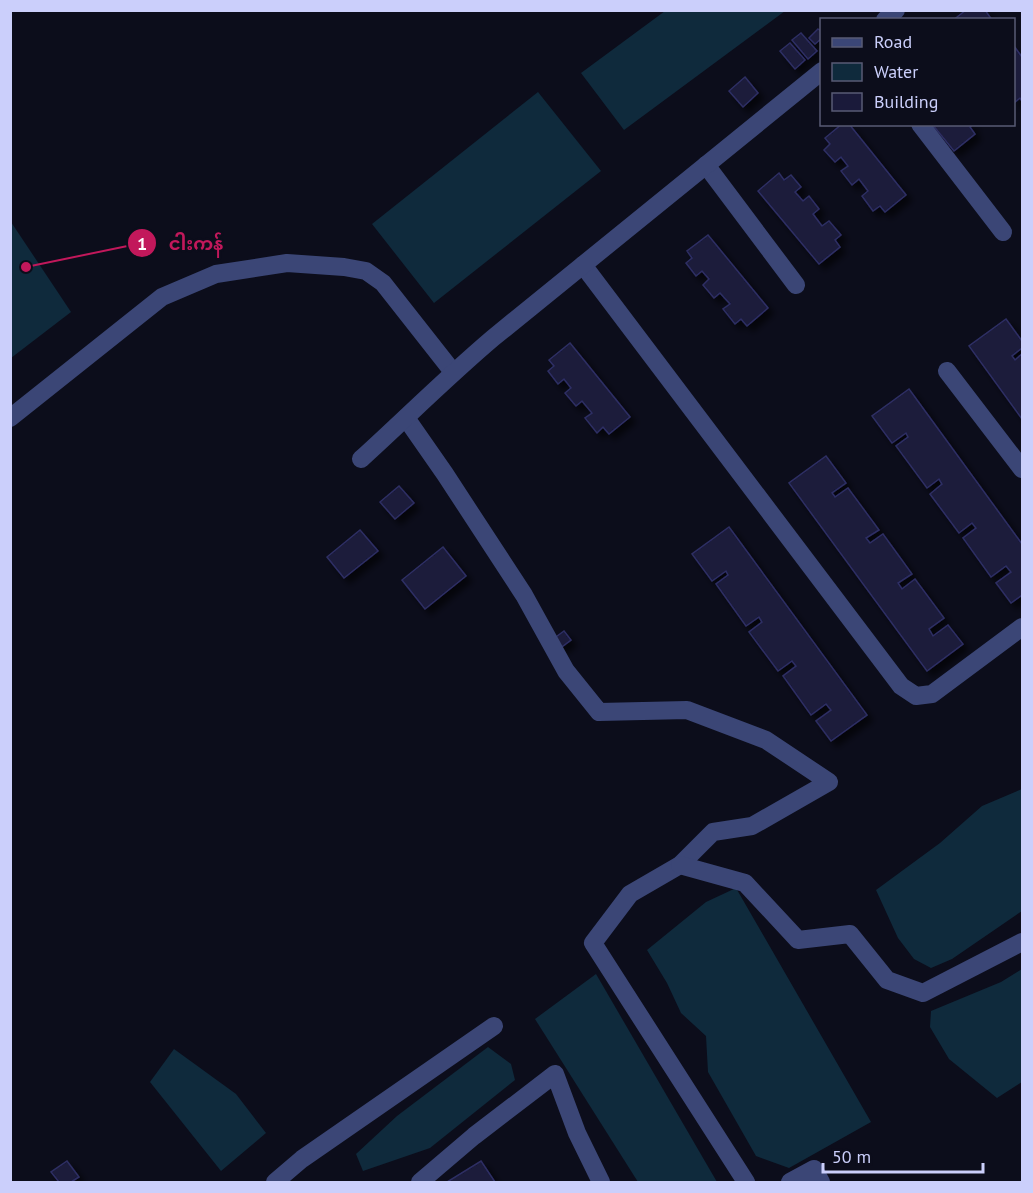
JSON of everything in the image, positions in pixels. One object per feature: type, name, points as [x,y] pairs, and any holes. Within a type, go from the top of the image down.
[{"type":"street","points":[[361,459],[453,372],[820,73]]},
{"type":"street","points":[[922,126],[1003,232]]},
{"type":"street","points":[[706,165],[796,285]]},
{"type":"street","points":[[10,418],[162,297],[216,274],[287,263],[366,271],[383,283],[453,372]]},
{"type":"street","points":[[584,265],[900,686],[916,696],[932,694],[1023,627]]},
{"type":"street","points":[[947,371],[1023,469]]},
{"type":"street","points":[[406,418],[446,474],[524,595],[566,671],[599,712],[687,710],[766,740],[829,782],[752,826],[713,832],[680,865],[630,894],[593,943],[746,1182]]},
{"type":"street","points":[[680,865],[745,883],[798,940],[850,934],[887,980],[923,993],[1023,942]]},
{"type":"street","points":[[275,1182],[302,1159],[494,1026]]},
{"type":"street","points":[[420,1182],[474,1136],[555,1074],[576,1133],[602,1182]]},
{"type":"street","points":[[790,1182],[814,1169],[821,1182]]},
{"type":"water","points":[[665,11],[785,11],[624,130],[581,73]]},
{"type":"water","points":[[538,92],[601,171],[434,303],[372,224]]},
{"type":"water","points":[[11,222],[71,312],[10,358]]},
{"type":"water","points":[[1022,789],[1022,911],[952,959],[931,968],[914,959],[898,938],[876,890],[940,843],[982,806]]},
{"type":"water","points":[[736,888],[871,1122],[789,1168],[756,1156],[708,1072],[706,1036],[681,1013],[667,983],[647,950],[706,902]]},
{"type":"water","points":[[1022,969],[1022,1082],[997,1098],[949,1059],[930,1027],[931,1011],[1001,982]]},
{"type":"water","points":[[596,974],[717,1182],[638,1182],[535,1019]]},
{"type":"water","points":[[488,1047],[511,1064],[515,1080],[430,1148],[363,1171],[356,1154],[397,1116]]},
{"type":"water","points":[[174,1049],[236,1094],[266,1133],[221,1171],[150,1082]]},
{"type":"building","points":[[966,10],[985,10],[991,18],[956,18]]},
{"type":"building","points":[[818,29],[820,30],[820,40],[815,44],[809,38]]},
{"type":"building","points":[[801,33],[817,51],[808,59],[792,40]]},
{"type":"building","points":[[790,43],[805,60],[795,69],[780,51]]},
{"type":"building","points":[[1015,47],[1022,57],[1022,101],[1020,98],[1015,102]]},
{"type":"building","points":[[745,77],[758,93],[743,107],[729,91]]},
{"type":"building","points":[[840,126],[851,126],[906,195],[885,212],[880,206],[873,211],[862,196],[868,191],[859,179],[852,185],[841,171],[848,166],[841,157],[835,162],[824,150],[830,144],[825,138]]},
{"type":"building","points":[[934,126],[971,126],[975,134],[954,151]]},
{"type":"building","points":[[779,173],[784,180],[791,175],[801,187],[795,192],[803,201],[809,196],[819,209],[813,214],[822,226],[829,221],[841,235],[835,240],[840,247],[819,264],[758,191]]},
{"type":"building","points":[[708,235],[768,308],[747,326],[741,319],[735,324],[723,309],[730,304],[720,293],[714,298],[703,285],[709,279],[702,271],[696,276],[686,263],[692,258],[687,251]]},
{"type":"building","points":[[1006,319],[1022,341],[1022,348],[1012,356],[1015,360],[1022,354],[1022,419],[969,346]]},
{"type":"building","points":[[570,343],[630,417],[609,434],[603,427],[597,433],[585,418],[592,413],[582,401],[576,406],[565,393],[571,388],[564,379],[558,384],[548,371],[554,366],[549,360]]},
{"type":"building","points":[[909,389],[1022,544],[1022,595],[1011,603],[996,583],[1011,572],[1006,566],[991,577],[963,538],[976,528],[972,523],[959,533],[930,494],[942,484],[939,479],[927,488],[896,446],[908,437],[906,433],[892,443],[872,416]]},
{"type":"building","points":[[826,456],[846,483],[832,493],[835,497],[848,488],[879,530],[866,538],[870,543],[883,534],[912,574],[898,583],[902,589],[915,579],[944,618],[929,629],[933,636],[948,625],[963,644],[927,671],[789,483]]},
{"type":"building","points":[[399,486],[414,503],[395,519],[380,502]]},
{"type":"building","points":[[729,527],[867,715],[831,741],[816,721],[831,710],[826,704],[811,715],[783,676],[796,666],[792,661],[778,671],[749,632],[762,622],[759,617],[746,626],[716,584],[728,575],[726,571],[712,581],[692,554]]},
{"type":"building","points":[[360,530],[378,551],[344,578],[327,557]]},
{"type":"building","points":[[443,547],[466,576],[425,609],[402,580]]},
{"type":"building","points":[[564,631],[571,640],[559,649],[552,640]]},
{"type":"building","points":[[67,1161],[79,1177],[71,1182],[59,1182],[51,1172]]},
{"type":"building","points":[[481,1161],[495,1182],[447,1182]]},
{"type":"place","name":"ငါးကန်","points":[[26,267]]}]
